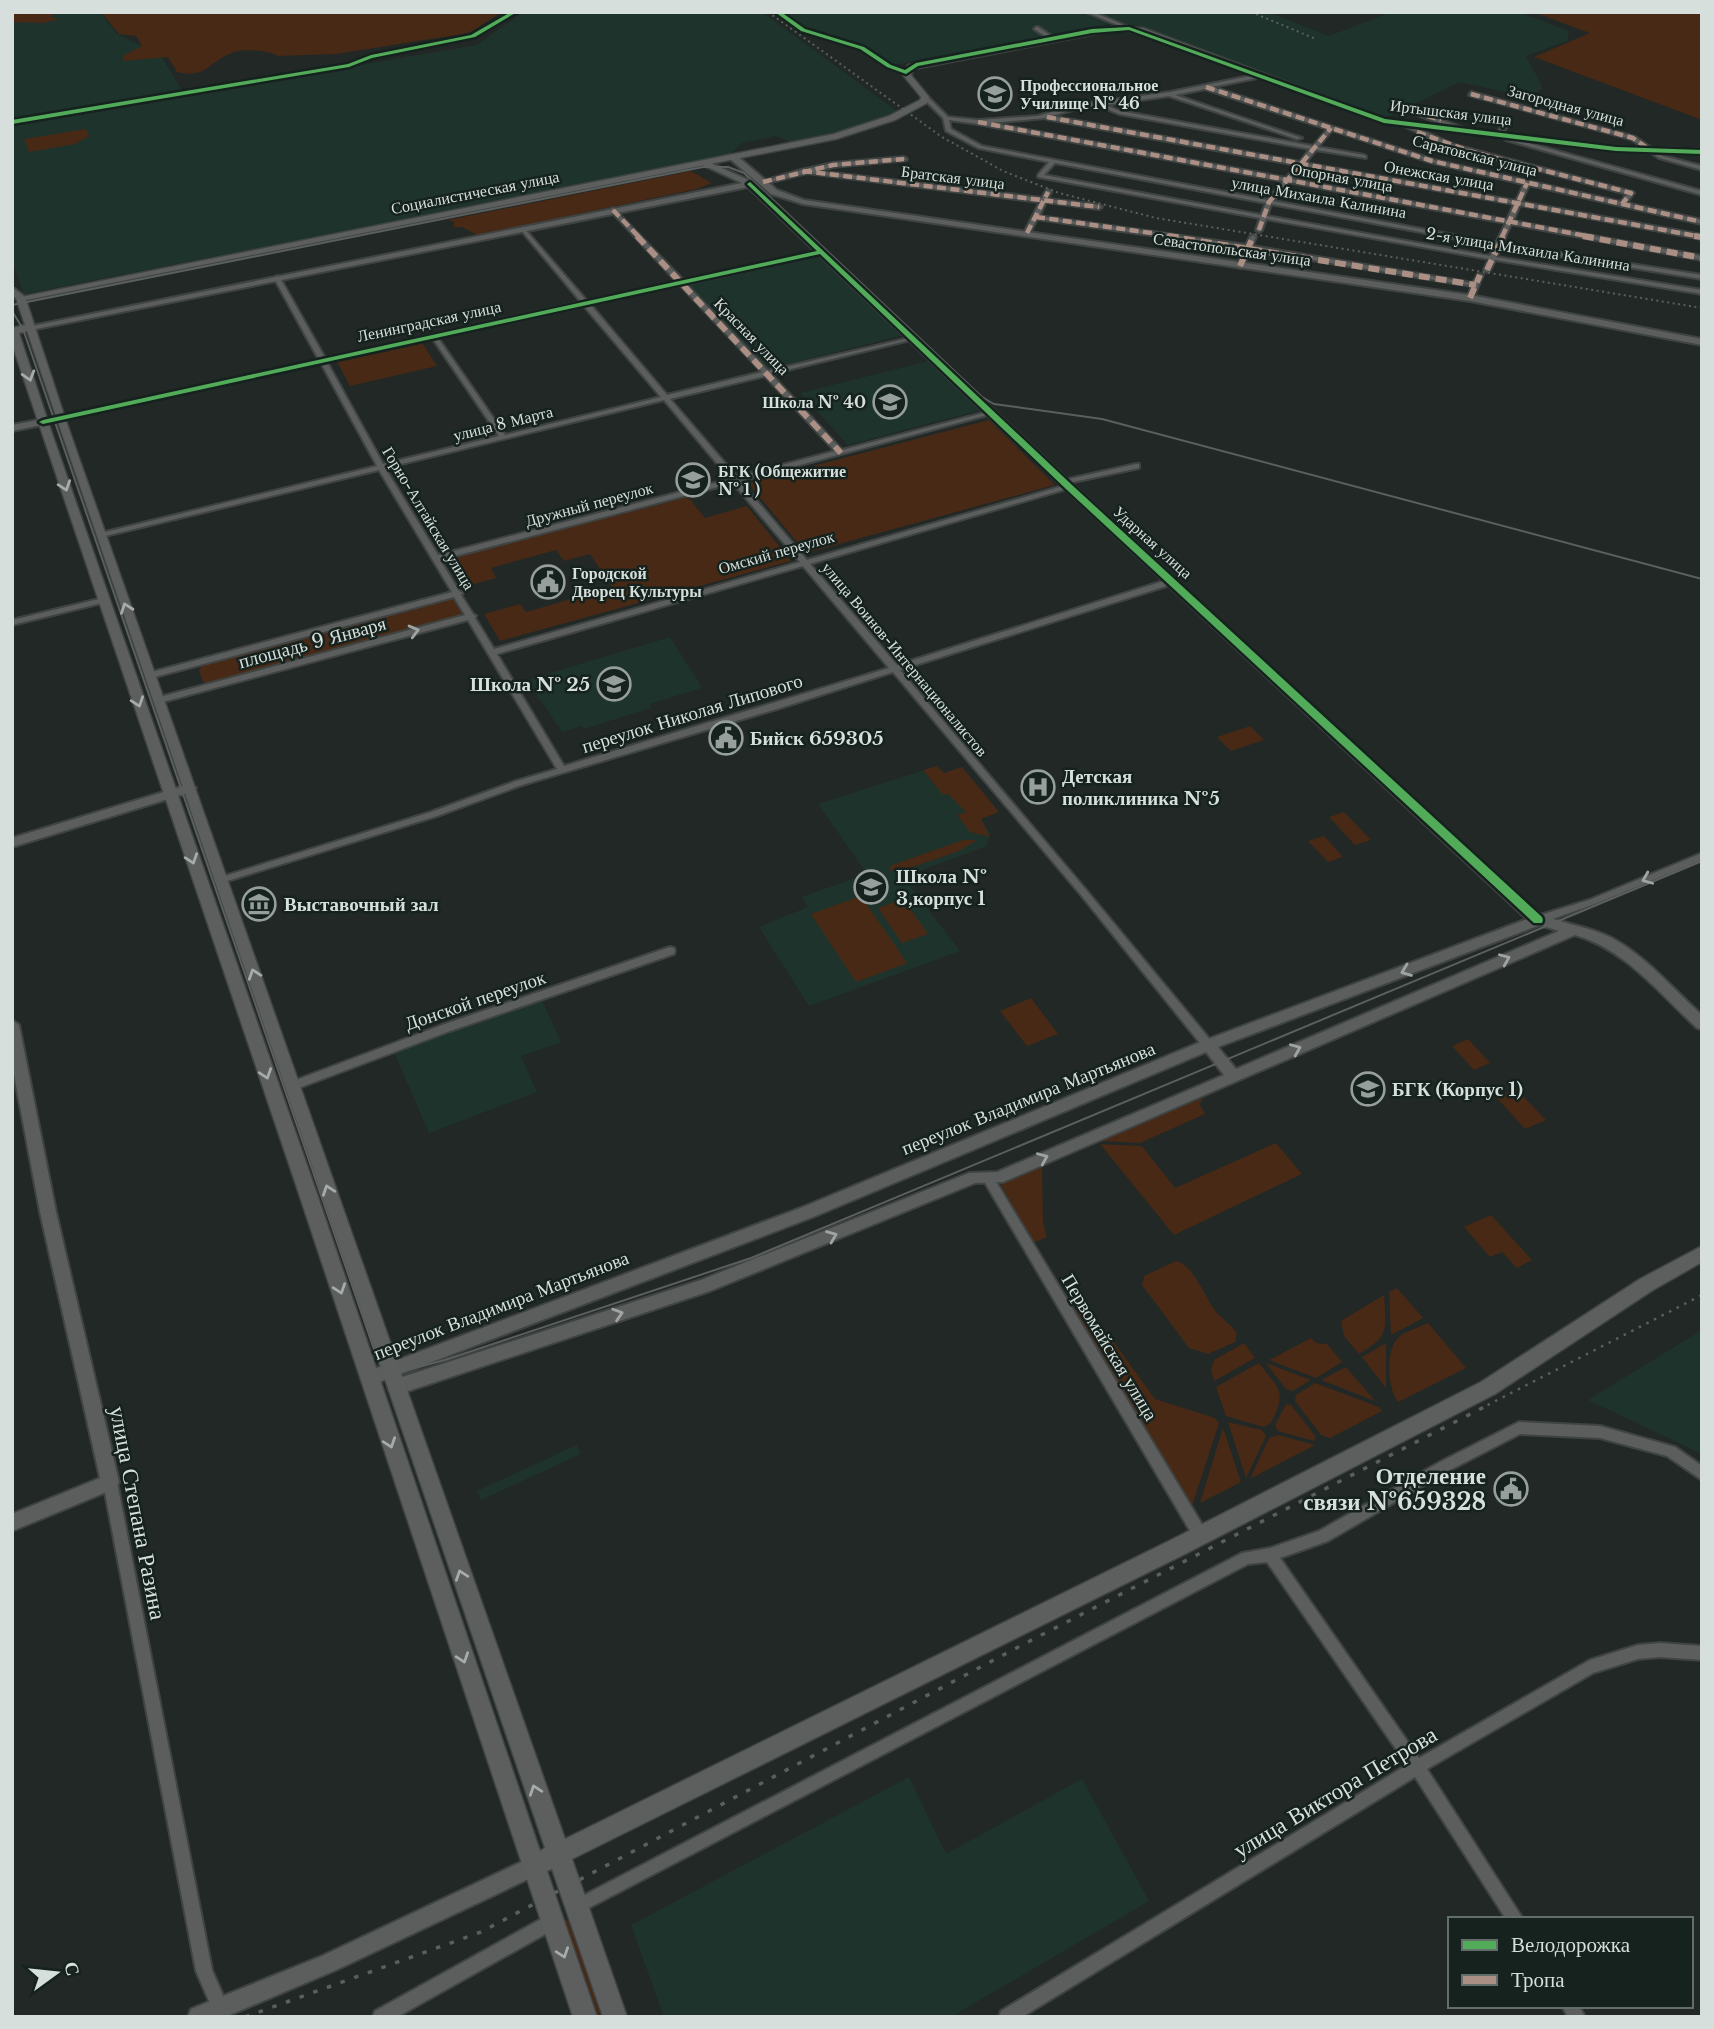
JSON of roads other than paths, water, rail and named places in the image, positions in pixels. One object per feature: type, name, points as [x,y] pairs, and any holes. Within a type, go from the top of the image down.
[{"type":"main road","points":[[925,97],[906,72],[916,65],[1053,39],[1129,28]]},
{"type":"main road","name":"Иртышская улица","points":[[1129,28],[1362,114],[1400,123],[1650,151],[1702,152]]},
{"type":"main road","name":"Социалистическая улица","points":[[21,298],[733,157],[872,126],[908,112],[925,97]]},
{"type":"main road","points":[[21,298],[59,418],[151,675],[517,1740],[615,2017]]},
{"type":"main road","points":[[31,327],[13,331],[585,2017]]},
{"type":"main road","points":[[83,540],[101,535]]},
{"type":"main road","points":[[201,887],[221,880]]},
{"type":"main road","points":[[534,1866],[1201,1536],[1488,1388],[1535,1360],[1651,1280],[1702,1253]]},
{"type":"main road","points":[[419,1527],[441,1518]]},
{"type":"main road","points":[[493,1749],[517,1740]]},
{"type":"street","points":[[777,12],[803,30],[862,48],[889,66],[906,72]]},
{"type":"street","name":"Иртышская улица","points":[[1088,12],[1129,28]]},
{"type":"street","points":[[1036,27],[1053,39]]},
{"type":"street","points":[[925,97],[946,118],[978,122],[1047,117],[1075,107],[1170,94],[1260,76]]},
{"type":"street","name":"Саратовская улица","points":[[1206,87],[1432,161],[1702,222]]},
{"type":"street","name":"Загородная улица","points":[[1471,93],[1629,136],[1664,158],[1702,168]]},
{"type":"street","points":[[1170,94],[1316,144],[1364,157]]},
{"type":"street","points":[[1102,105],[1125,113],[1316,144]]},
{"type":"street","points":[[1414,112],[1461,129]]},
{"type":"street","name":"Онежская улица","points":[[1047,117],[1702,237]]},
{"type":"street","name":"улица Михаила Калинина","points":[[946,118],[948,130],[975,146],[1499,245],[1702,277]]},
{"type":"street","points":[[1508,120],[1500,133],[1517,142],[1702,192]]},
{"type":"street","name":"Опорная улица","points":[[978,122],[1702,258]]},
{"type":"street","name":"Иртышская улица","points":[[1400,123],[1453,146],[1632,194],[1622,204]]},
{"type":"street","points":[[1259,230],[1269,202],[1331,128]]},
{"type":"street","points":[[1446,151],[1453,146]]},
{"type":"street","points":[[1432,161],[1439,156]]},
{"type":"street","name":"Севастопольская улица","points":[[733,157],[774,192],[796,201],[1470,299],[1702,342]]},
{"type":"street","points":[[31,327],[763,182],[803,171],[904,159]]},
{"type":"street","name":"2-я улица Михаила Калинина","points":[[1053,161],[1040,176],[1492,258],[1702,292]]},
{"type":"street","name":"Ударная улица","points":[[706,163],[750,184],[1066,484],[1538,920],[1576,929],[1615,947],[1702,1024]]},
{"type":"street","name":"Братская улица","points":[[803,171],[1041,202],[1064,201],[1099,208]]},
{"type":"street","points":[[1470,299],[1499,245],[1527,183]]},
{"type":"street","points":[[1027,233],[1048,192]]},
{"type":"street","name":"Красная улица","points":[[613,211],[841,453]]},
{"type":"street","points":[[1036,218],[1248,248],[1476,285]]},
{"type":"street","name":"улица Воинов-Интернационалистов","points":[[523,229],[892,669],[1097,908],[1209,1045]]},
{"type":"street","points":[[1240,265],[1253,237]]},
{"type":"street","name":"Ленинградская улица","points":[[12,428],[821,252]]},
{"type":"street","name":"Горно-Алтайская улица","points":[[277,278],[381,467],[438,558],[562,770]]},
{"type":"street","points":[[12,290],[21,298]]},
{"type":"street","points":[[434,335],[503,437]]},
{"type":"street","name":"улица 8 Марта","points":[[101,535],[912,338]]},
{"type":"street","name":"Дружный переулок","points":[[438,558],[991,413]]},
{"type":"street","name":"Омский переулок","points":[[493,652],[1066,484],[1136,466]]},
{"type":"street","name":"переулок Николая Липового","points":[[221,880],[434,814],[562,770],[1173,581]]},
{"type":"street","name":"площадь 9 Января","points":[[151,675],[458,593]]},
{"type":"street","points":[[12,623],[103,600]]},
{"type":"street","name":"площадь 9 Января","points":[[159,700],[472,616]]},
{"type":"street","points":[[12,842],[190,788]]},
{"type":"street","name":"переулок Владимира Мартьянова","points":[[369,1378],[393,1378],[808,1212],[1209,1045],[1592,902],[1702,856]]},
{"type":"street","points":[[393,1378],[553,1336],[763,1264],[974,1177],[998,1178],[1576,929]]},
{"type":"street","name":"Донской переулок","points":[[292,1086],[446,1028],[670,951]]},
{"type":"street","name":"улица Степана Разина","points":[[12,1025],[48,1212],[110,1482],[204,1970],[221,2009]]},
{"type":"street","points":[[1209,1045],[1233,1076]]},
{"type":"street","name":"Первомайская улица","points":[[988,1178],[1201,1536]]},
{"type":"street","points":[[381,2017],[576,1907],[1247,1558],[1270,1555],[1323,1536],[1445,1466],[1519,1429],[1600,1432],[1670,1451],[1702,1474]]},
{"type":"street","points":[[12,1523],[110,1482]]},
{"type":"street","points":[[1270,1555],[1418,1767],[1514,1917]]},
{"type":"street","name":"улица Виктора Петрова","points":[[1007,2017],[1418,1767],[1590,1667],[1638,1652],[1660,1650],[1702,1653]]},
{"type":"street","points":[[199,2017],[328,1964],[534,1866]]},
{"type":"tram line","points":[[12,305],[703,167],[728,167],[744,173],[982,397],[994,404],[1102,419],[1702,579]]},
{"type":"tram line","points":[[12,311],[23,329],[377,1358],[390,1370],[407,1370],[445,1360],[751,1258],[1702,861]]},
{"type":"railway","points":[[768,12],[942,137],[1003,171],[1059,193],[1156,218],[1702,308]]},
{"type":"railway","points":[[1251,12],[1316,39]]},
{"type":"railway","points":[[1480,1409],[1702,1295]]},
{"type":"railway","points":[[245,2017],[481,1932],[1024,1644],[1484,1407]]},
{"type":"place","name":"Профессиональное Училище № 46","points":[[995,94]]},
{"type":"place","name":"Школа № 40","points":[[890,402]]},
{"type":"place","name":"БГК (Общежитие № 1 )","points":[[693,480]]},
{"type":"place","name":"Городской Дворец Культуры","points":[[548,582]]},
{"type":"place","name":"Школа № 25","points":[[614,684]]},
{"type":"place","name":"Бийск 659305","points":[[726,738]]},
{"type":"place","name":"Детская поликлиника №5","points":[[1038,787]]},
{"type":"place","name":"Школа № 3,корпус 1","points":[[871,887]]},
{"type":"place","name":"Выставочный зал","points":[[259,904]]},
{"type":"place","name":"БГК (Корпус 1)","points":[[1368,1089]]},
{"type":"place","name":"Отделение связи №659328","points":[[1511,1489]]}]
